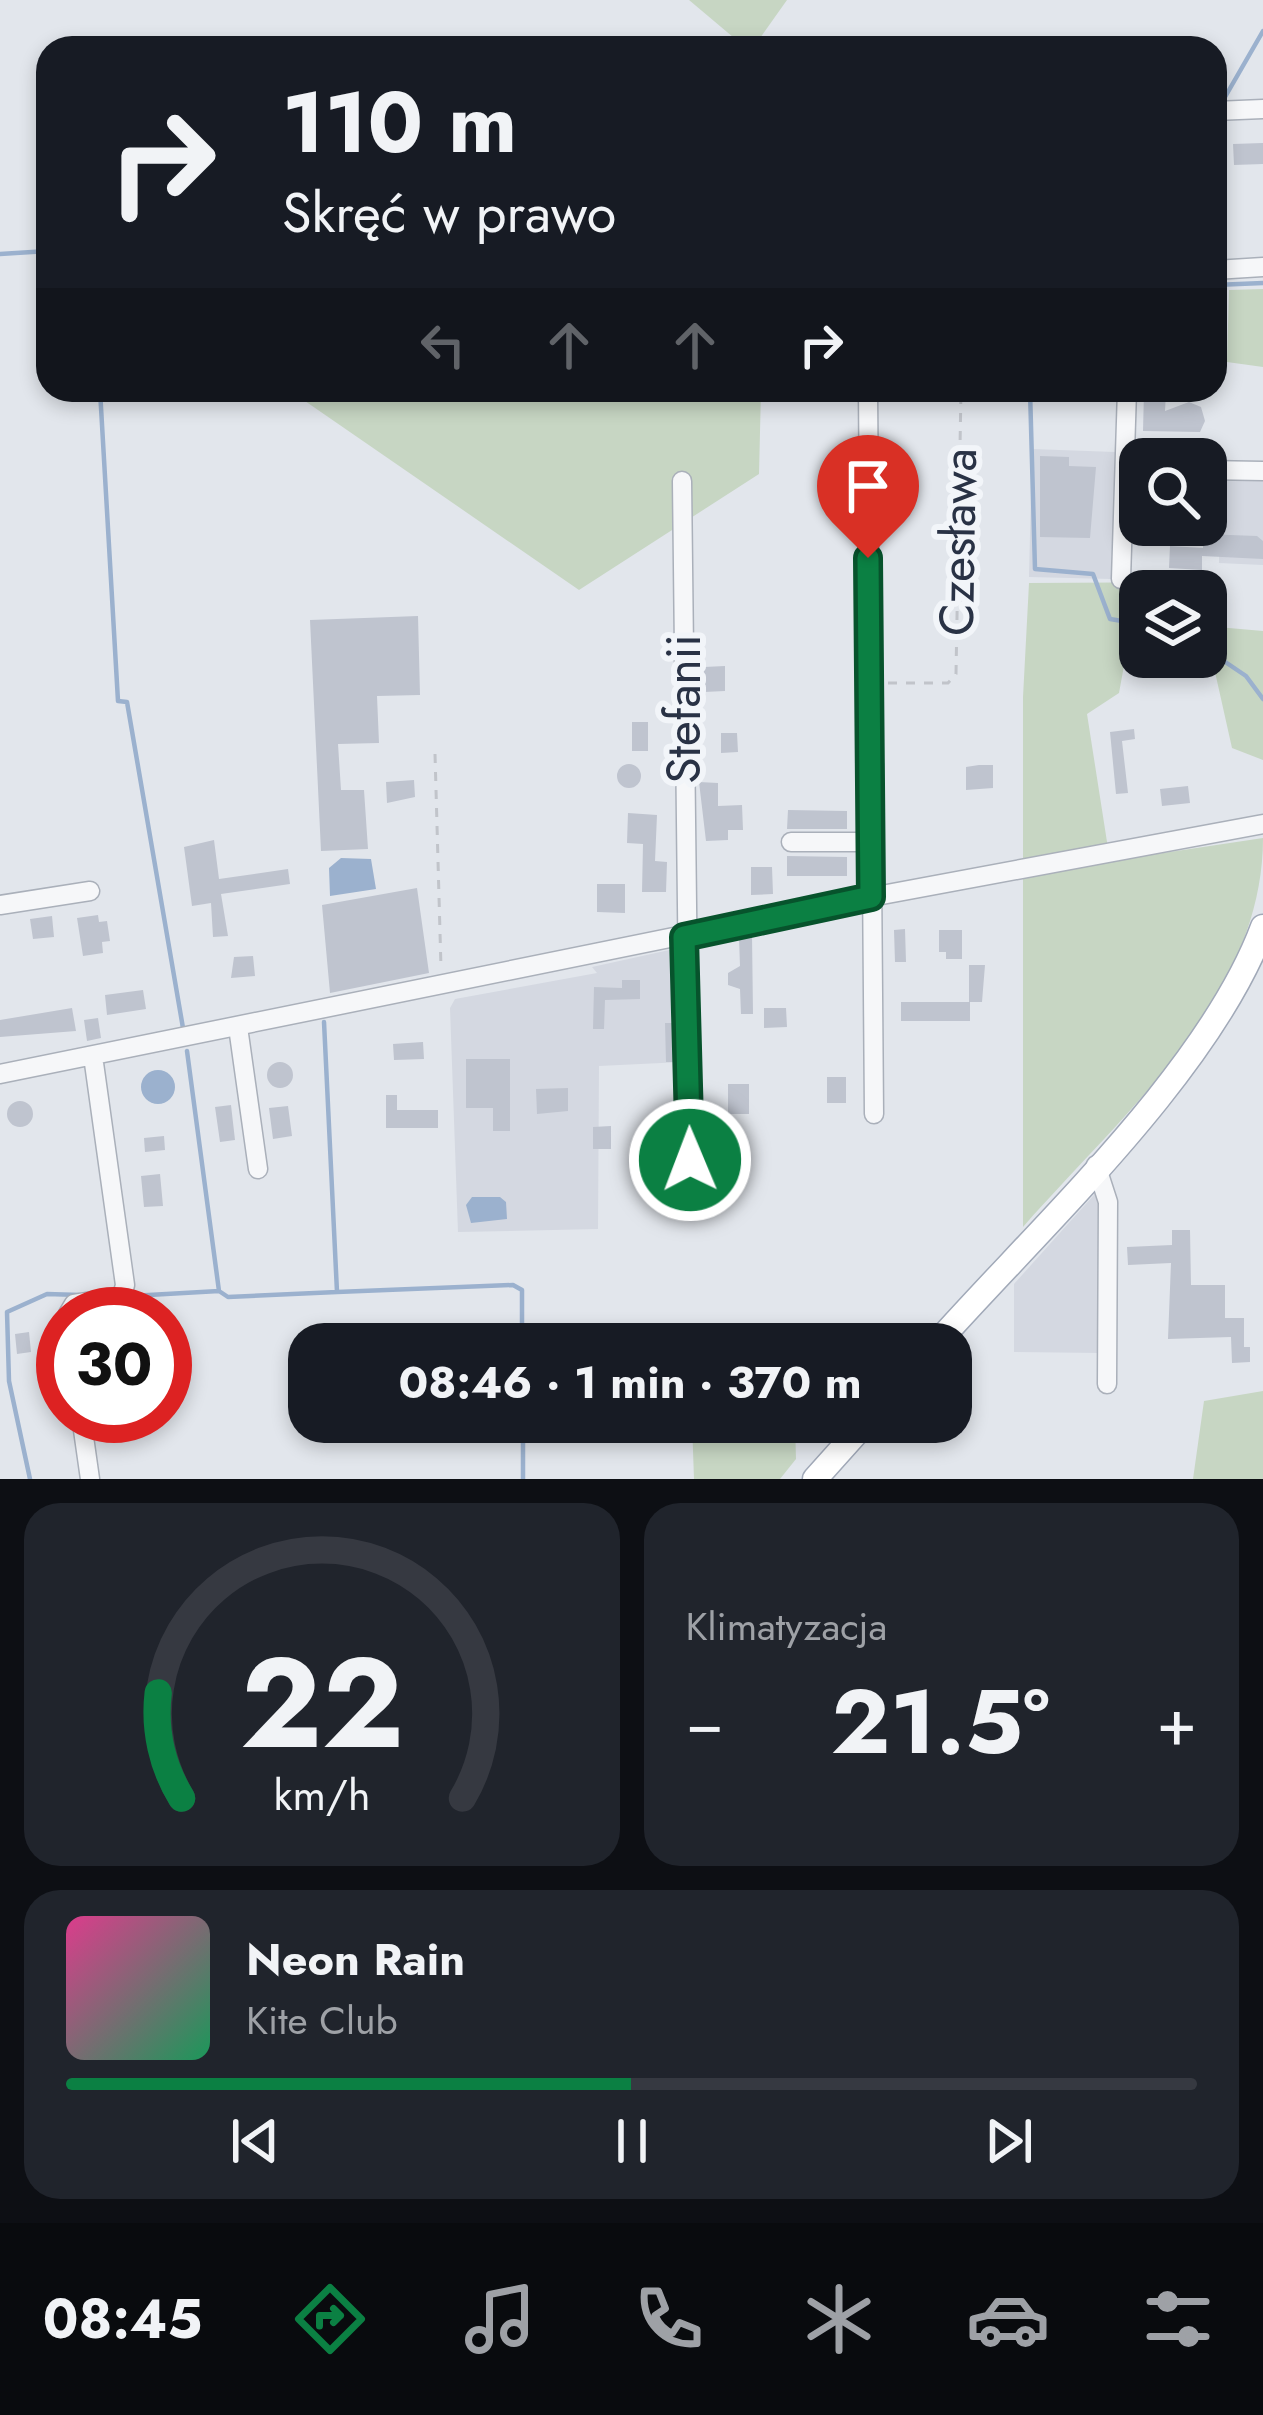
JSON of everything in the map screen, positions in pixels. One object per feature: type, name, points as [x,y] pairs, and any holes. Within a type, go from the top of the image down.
[{"type":"main road","points":[[955,1323],[1202,1040],[1263,927]]},
{"type":"main road","points":[[814,1479],[847,1443]]},
{"type":"street","points":[[1227,111],[1263,110]]},
{"type":"street","points":[[1227,270],[1263,268]]},
{"type":"street","name":"Czesława","points":[[868,402],[874,1114]]},
{"type":"street","points":[[1128,402],[1131,438]]},
{"type":"street","points":[[1227,470],[1263,471]]},
{"type":"street","name":"Stefanii","points":[[682,481],[690,1160]]},
{"type":"street","points":[[0,1074],[871,897],[1263,824]]},
{"type":"street","points":[[791,842],[870,842]]},
{"type":"street","points":[[0,905],[90,890]]},
{"type":"street","points":[[238,1027],[258,1169]]},
{"type":"street","points":[[93,1056],[124,1287]]},
{"type":"street","points":[[1096,1165],[1108,1202],[1107,1384]]},
{"type":"street","points":[[85,1443],[90,1479]]},
{"type":"path","name":"Czesława","points":[[868,683],[948,683],[956,674],[961,402]]},
{"type":"path","points":[[435,754],[441,970],[446,986]]},
{"type":"shaded area","points":[[1032,449],[1115,452],[1111,579],[1029,577]]},
{"type":"shaded area","points":[[1227,479],[1263,481],[1263,565],[1219,563],[1219,546],[1227,546]]},
{"type":"shaded area","points":[[674,949],[680,954],[682,1062],[599,1066],[598,1229],[458,1232],[450,1008],[455,999],[597,973],[592,967]]},
{"type":"shaded area","points":[[1102,1186],[1100,1353],[1014,1352],[1014,1284]]},
{"type":"green space","points":[[689,0],[787,0],[762,36],[732,36]]},
{"type":"green space","points":[[1263,289],[1263,367],[1227,362],[1229,290]]},
{"type":"green space","points":[[306,402],[761,402],[759,474],[579,590]]},
{"type":"green space","points":[[1119,582],[1119,693],[1087,714],[1110,861],[1263,838],[1257,896],[1239,951],[1213,1002],[1142,1097],[1023,1227],[1023,697],[1029,583]]},
{"type":"green space","points":[[1227,628],[1263,631],[1263,760],[1232,748],[1216,678],[1227,678]]},
{"type":"green space","points":[[1263,1391],[1263,1479],[1193,1479],[1204,1401]]},
{"type":"green space","points":[[693,1443],[796,1443],[796,1459],[780,1479],[694,1479]]},
{"type":"water","points":[[341,858],[371,859],[376,889],[330,896],[329,868]]},
{"type":"water","points":[[158,1070],[170,1075],[175,1087],[170,1099],[158,1104],[146,1099],[141,1087],[146,1075]]},
{"type":"water","points":[[472,1197],[500,1197],[506,1202],[507,1219],[471,1223],[466,1205]]},
{"type":"building","points":[[1263,143],[1263,164],[1234,165],[1233,144]]},
{"type":"building","points":[[1144,402],[1165,402],[1165,411],[1189,402],[1201,407],[1205,421],[1200,432],[1143,431]]},
{"type":"building","points":[[1040,456],[1069,457],[1069,466],[1096,467],[1090,538],[1040,537]]},
{"type":"building","points":[[1227,535],[1257,536],[1263,541],[1263,559],[1202,556],[1202,570],[1169,568],[1170,546],[1227,546]]},
{"type":"building","points":[[418,616],[420,695],[377,696],[379,743],[338,744],[341,790],[364,790],[368,849],[321,851],[310,620]]},
{"type":"building","points":[[725,666],[725,691],[704,692],[704,667]]},
{"type":"building","points":[[632,722],[648,722],[648,751],[632,751]]},
{"type":"building","points":[[1134,729],[1135,739],[1122,741],[1128,793],[1116,794],[1110,732]]},
{"type":"building","points":[[721,733],[737,733],[738,752],[721,753]]},
{"type":"building","points":[[629,764],[638,767],[638,785],[629,788],[620,785],[617,776],[620,767]]},
{"type":"building","points":[[993,765],[993,788],[966,790],[966,767]]},
{"type":"building","points":[[414,780],[415,797],[387,803],[386,782]]},
{"type":"building","points":[[699,782],[718,783],[718,806],[742,805],[743,830],[728,830],[728,840],[706,841]]},
{"type":"building","points":[[1188,786],[1190,803],[1162,806],[1160,789]]},
{"type":"building","points":[[788,810],[847,811],[847,829],[787,829]]},
{"type":"building","points":[[628,813],[657,815],[655,861],[667,862],[666,892],[642,892],[643,844],[627,843]]},
{"type":"building","points":[[214,840],[219,879],[288,869],[290,884],[221,894],[228,936],[213,937],[211,903],[192,906],[184,847]]},
{"type":"building","points":[[787,856],[847,857],[847,876],[787,876]]},
{"type":"building","points":[[751,867],[772,867],[773,894],[751,895]]},
{"type":"building","points":[[597,884],[625,884],[625,913],[597,912]]},
{"type":"building","points":[[417,888],[429,973],[330,993],[322,905]]},
{"type":"building","points":[[98,915],[99,922],[107,921],[110,941],[102,942],[103,953],[83,956],[77,918]]},
{"type":"building","points":[[52,916],[54,937],[33,939],[30,919]]},
{"type":"building","points":[[905,929],[906,962],[895,962],[894,930]]},
{"type":"building","points":[[939,930],[962,930],[962,959],[946,959],[946,952],[939,952]]},
{"type":"building","points":[[752,935],[753,1014],[741,1014],[740,989],[728,985],[728,973],[740,966],[739,938]]},
{"type":"building","points":[[253,956],[255,976],[231,978],[234,957]]},
{"type":"building","points":[[969,965],[985,965],[982,1002],[970,1002],[970,1021],[901,1021],[901,1002],[969,1002]]},
{"type":"building","points":[[622,980],[640,980],[640,999],[605,1000],[604,1029],[593,1029],[594,987],[622,988]]},
{"type":"building","points":[[143,990],[146,1009],[107,1015],[105,995]]},
{"type":"building","points":[[72,1008],[76,1031],[0,1037],[0,1020]]},
{"type":"building","points":[[764,1008],[786,1008],[787,1027],[764,1028]]},
{"type":"building","points":[[98,1018],[101,1038],[87,1041],[84,1020]]},
{"type":"building","points":[[665,1023],[675,1023],[675,1062],[666,1062]]},
{"type":"building","points":[[423,1042],[424,1059],[394,1060],[393,1044]]},
{"type":"building","points":[[466,1059],[510,1059],[510,1131],[493,1131],[493,1108],[466,1108]]},
{"type":"building","points":[[280,1062],[293,1075],[280,1088],[267,1075]]},
{"type":"building","points":[[827,1077],[846,1077],[846,1103],[827,1103]]},
{"type":"building","points":[[728,1084],[749,1084],[749,1114],[728,1114]]},
{"type":"building","points":[[568,1088],[568,1111],[537,1114],[536,1089]]},
{"type":"building","points":[[386,1095],[397,1095],[397,1110],[438,1110],[438,1128],[386,1128]]},
{"type":"building","points":[[20,1101],[33,1114],[20,1127],[7,1114]]},
{"type":"building","points":[[231,1105],[235,1140],[220,1142],[215,1107]]},
{"type":"building","points":[[288,1106],[292,1136],[273,1139],[269,1108]]},
{"type":"building","points":[[611,1126],[611,1149],[593,1149],[593,1127]]},
{"type":"building","points":[[164,1136],[165,1150],[145,1152],[144,1138]]},
{"type":"building","points":[[160,1174],[163,1206],[144,1207],[141,1176]]},
{"type":"building","points":[[1172,1230],[1190,1230],[1191,1285],[1225,1285],[1225,1318],[1244,1318],[1244,1347],[1250,1347],[1250,1362],[1232,1363],[1231,1337],[1168,1339],[1171,1263],[1128,1265],[1127,1247],[1172,1245]]},
{"type":"building","points":[[29,1332],[31,1352],[17,1354],[15,1334]]},
{"type":"waterway","points":[[1227,94],[1263,31]]},
{"type":"waterway","points":[[0,254],[36,252]]},
{"type":"waterway","points":[[1227,284],[1263,283]]},
{"type":"waterway","points":[[101,402],[118,701],[127,702],[183,1028]]},
{"type":"waterway","points":[[1030,402],[1035,569],[1093,574],[1110,619],[1119,620]]},
{"type":"waterway","points":[[1227,663],[1246,676],[1263,699]]},
{"type":"waterway","points":[[187,1051],[219,1291],[228,1297],[337,1292],[324,1022]]},
{"type":"waterway","points":[[337,1292],[513,1285],[522,1290],[522,1323]]},
{"type":"waterway","points":[[192,1293],[219,1291]]},
{"type":"waterway","points":[[30,1479],[9,1381],[7,1312],[36,1299]]},
{"type":"waterway","points":[[523,1443],[523,1479]]},
{"type":"route","points":[[690,1160],[684,937],[871,897],[868,558]]}]
